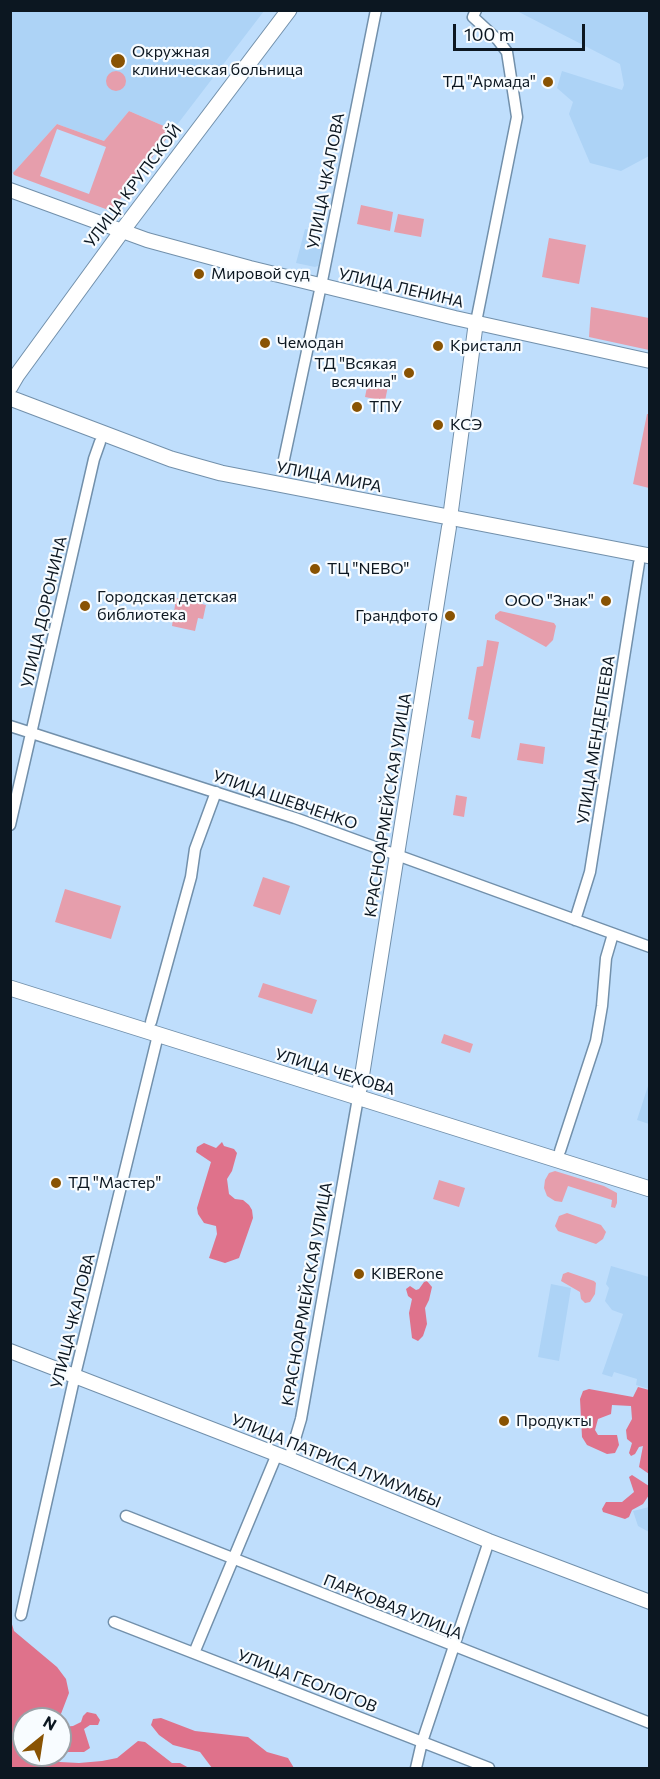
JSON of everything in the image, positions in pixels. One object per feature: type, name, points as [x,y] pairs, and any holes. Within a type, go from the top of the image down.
[{"type":"main road","name":"УЛИЦА КРУПСКОЙ","points":[[10,387],[117,229],[278,10]]},
{"type":"main road","name":"УЛИЦА КРУПСКОЙ","points":[[10,369],[290,10]]},
{"type":"main road","name":"УЛИЦА МИРА","points":[[10,398],[198,477],[274,489],[644,560]]},
{"type":"main road","name":"УЛИЦА МИРА","points":[[10,408],[102,438]]},
{"type":"main road","name":"УЛИЦА ЧЕХОВА","points":[[10,978],[154,1028],[559,1156],[650,1189]]},
{"type":"main road","name":"УЛИЦА ЧЕХОВА","points":[[10,988],[154,1028]]},
{"type":"main road","name":"УЛИЦА ЧЕХОВА","points":[[559,1156],[650,1179]]},
{"type":"street","name":"УЛИЦА ЧКАЛОВА","points":[[283,464],[376,10]]},
{"type":"street","name":"КРАСНОАРМЕЙСКАЯ УЛИЦА","points":[[194,1653],[233,1560],[301,1419],[359,1093],[449,522],[476,322],[517,117],[507,52],[472,13]]},
{"type":"street","name":"УЛИЦА ЛЕНИНА","points":[[10,190],[176,249],[321,286],[650,361]]},
{"type":"street","name":"УЛИЦА ДОРОНИНА","points":[[10,825],[94,459],[102,438]]},
{"type":"street","name":"УЛИЦА МЕНДЕЛЕЕВА","points":[[576,920],[590,872],[644,560]]},
{"type":"street","name":"УЛИЦА ШЕВЧЕНКО","points":[[10,726],[216,792],[650,947]]},
{"type":"street","name":"УЛИЦА ЧКАЛОВА","points":[[21,1615],[154,1028],[191,877],[195,849],[216,792]]},
{"type":"street","points":[[559,1156],[596,1041],[606,958],[613,934]]},
{"type":"street","name":"УЛИЦА ПАТРИСА ЛУМУМБЫ","points":[[10,1351],[283,1456],[489,1541],[650,1602]]},
{"type":"street","name":"ПАРКОВАЯ УЛИЦА","points":[[126,1516],[650,1723]]},
{"type":"street","points":[[416,1768],[422,1742],[489,1541]]},
{"type":"street","name":"УЛИЦА ГЕОЛОГОВ","points":[[114,1622],[489,1768]]},
{"type":"shaded area","name":"Окружная клиническая больница","points":[[10,11],[264,11],[173,130],[129,111],[104,141],[57,124],[13,173],[10,172]]},
{"type":"shaded area","points":[[517,11],[649,11],[649,156],[621,171],[590,163],[569,114],[573,102],[557,88],[562,71],[622,90],[624,85],[620,64]]},
{"type":"shaded area","points":[[116,71],[123,74],[126,81],[123,88],[116,91],[109,88],[106,81],[109,74]]},
{"type":"shaded area","points":[[129,111],[173,130],[111,211],[13,173],[57,124],[104,141]],"holes":[[[57,129],[106,147],[89,194],[40,176]]]},
{"type":"shaded area","points":[[361,205],[393,212],[390,231],[357,224]]},
{"type":"shaded area","points":[[398,214],[424,219],[421,237],[394,232]]},
{"type":"shaded area","points":[[305,229],[323,233],[318,266],[315,267],[296,263]]},
{"type":"shaded area","points":[[549,238],[586,245],[579,284],[542,277]]},
{"type":"shaded area","points":[[591,307],[649,318],[649,350],[589,337]]},
{"type":"shaded area","points":[[368,382],[388,386],[385,401],[365,397]]},
{"type":"shaded area","points":[[647,414],[650,414],[649,488],[633,484]]},
{"type":"shaded area","points":[[176,598],[206,605],[203,619],[198,618],[195,631],[172,626]]},
{"type":"shaded area","points":[[500,611],[554,623],[556,626],[553,640],[546,647],[495,619],[495,615]]},
{"type":"shaded area","points":[[487,640],[499,642],[480,739],[471,737],[474,721],[468,719],[477,667],[483,666]]},
{"type":"shaded area","points":[[520,743],[545,747],[543,764],[517,760]]},
{"type":"shaded area","points":[[456,795],[467,797],[464,817],[453,815]]},
{"type":"shaded area","points":[[263,877],[290,886],[280,915],[253,906]]},
{"type":"shaded area","points":[[65,889],[121,906],[111,939],[55,922]]},
{"type":"shaded area","points":[[263,983],[317,1000],[312,1014],[258,997]]},
{"type":"shaded area","points":[[444,1034],[473,1044],[470,1053],[441,1043]]},
{"type":"shaded area","points":[[649,1083],[649,1124],[637,1120]]},
{"type":"shaded area","points":[[222,1142],[224,1146],[234,1149],[237,1153],[227,1179],[229,1194],[249,1205],[253,1218],[239,1258],[225,1263],[209,1258],[217,1234],[216,1226],[204,1223],[197,1208],[211,1162],[196,1152],[197,1147],[204,1143],[216,1148]]},
{"type":"shaded area","points":[[555,1171],[604,1186],[617,1193],[615,1208],[611,1207],[612,1200],[568,1186],[562,1202],[555,1201],[547,1196],[544,1188],[549,1173]]},
{"type":"shaded area","points":[[439,1180],[465,1188],[459,1207],[433,1199]]},
{"type":"shaded area","points":[[567,1213],[601,1225],[606,1232],[603,1239],[596,1244],[558,1231],[555,1226],[559,1216]]},
{"type":"shaded area","points":[[611,1266],[649,1277],[649,1389],[636,1385],[637,1379],[614,1372],[612,1377],[602,1374],[623,1314],[612,1310],[605,1301],[609,1288],[606,1284]]},
{"type":"shaded area","points":[[568,1272],[596,1283],[595,1294],[590,1302],[585,1303],[581,1299],[580,1292],[561,1281],[563,1274]]},
{"type":"shaded area","points":[[427,1281],[432,1287],[425,1308],[427,1324],[423,1336],[418,1341],[412,1338],[409,1313],[412,1299],[408,1296],[406,1289],[410,1286],[416,1290],[419,1289]]},
{"type":"shaded area","points":[[551,1284],[571,1288],[559,1361],[538,1357]]},
{"type":"shaded area","points":[[638,1387],[649,1390],[649,1474],[639,1467],[643,1446],[631,1456],[629,1453],[632,1443],[627,1439],[626,1430],[632,1419],[631,1406],[612,1405],[611,1414],[598,1419],[595,1430],[598,1435],[617,1435],[619,1445],[615,1453],[607,1454],[587,1445],[582,1437],[580,1399],[583,1391],[589,1389],[633,1397]]},
{"type":"shaded area","points":[[632,1475],[649,1486],[649,1495],[643,1504],[632,1510],[629,1517],[625,1519],[603,1512],[602,1509],[606,1502],[622,1502],[634,1492],[629,1477]]},
{"type":"shaded area","points":[[649,1505],[650,1532],[638,1526],[633,1511],[649,1507]]},
{"type":"shaded area","points":[[11,1621],[14,1631],[57,1667],[66,1679],[69,1693],[64,1707],[12,1707],[12,1767],[72,1767],[72,1763],[117,1758],[138,1741],[145,1742],[172,1763],[180,1763],[189,1768],[11,1768]]},
{"type":"shaded area","points":[[87,1712],[96,1714],[100,1720],[98,1725],[90,1725],[84,1729],[90,1748],[84,1752],[72,1752],[72,1726],[81,1722]]},
{"type":"shaded area","points":[[161,1718],[195,1731],[248,1737],[267,1752],[288,1758],[294,1768],[212,1768],[200,1752],[173,1745],[159,1735],[151,1725],[153,1719]]},
{"type":"place","name":"Окружная клиническая больница","points":[[118,61]]},
{"type":"place","name":"ТД \"Армада\"","points":[[548,82]]},
{"type":"place","name":"Мировой суд","points":[[199,274]]},
{"type":"place","name":"Чемодан","points":[[265,343]]},
{"type":"place","name":"Кристалл","points":[[438,346]]},
{"type":"place","name":"ТД \"Всякая всячина\"","points":[[409,373]]},
{"type":"place","name":"ТПУ","points":[[357,407]]},
{"type":"place","name":"КСЭ","points":[[438,425]]},
{"type":"place","name":"ТЦ \"NEBO\"","points":[[315,569]]},
{"type":"place","name":"ООО \"Знак\"","points":[[606,601]]},
{"type":"place","name":"Городская детская библиотека","points":[[85,606]]},
{"type":"place","name":"Грандфото","points":[[450,616]]},
{"type":"place","name":"ТД \"Мастер\"","points":[[56,1183]]},
{"type":"place","name":"KIBERone","points":[[359,1274]]},
{"type":"place","name":"Продукты","points":[[504,1421]]}]
